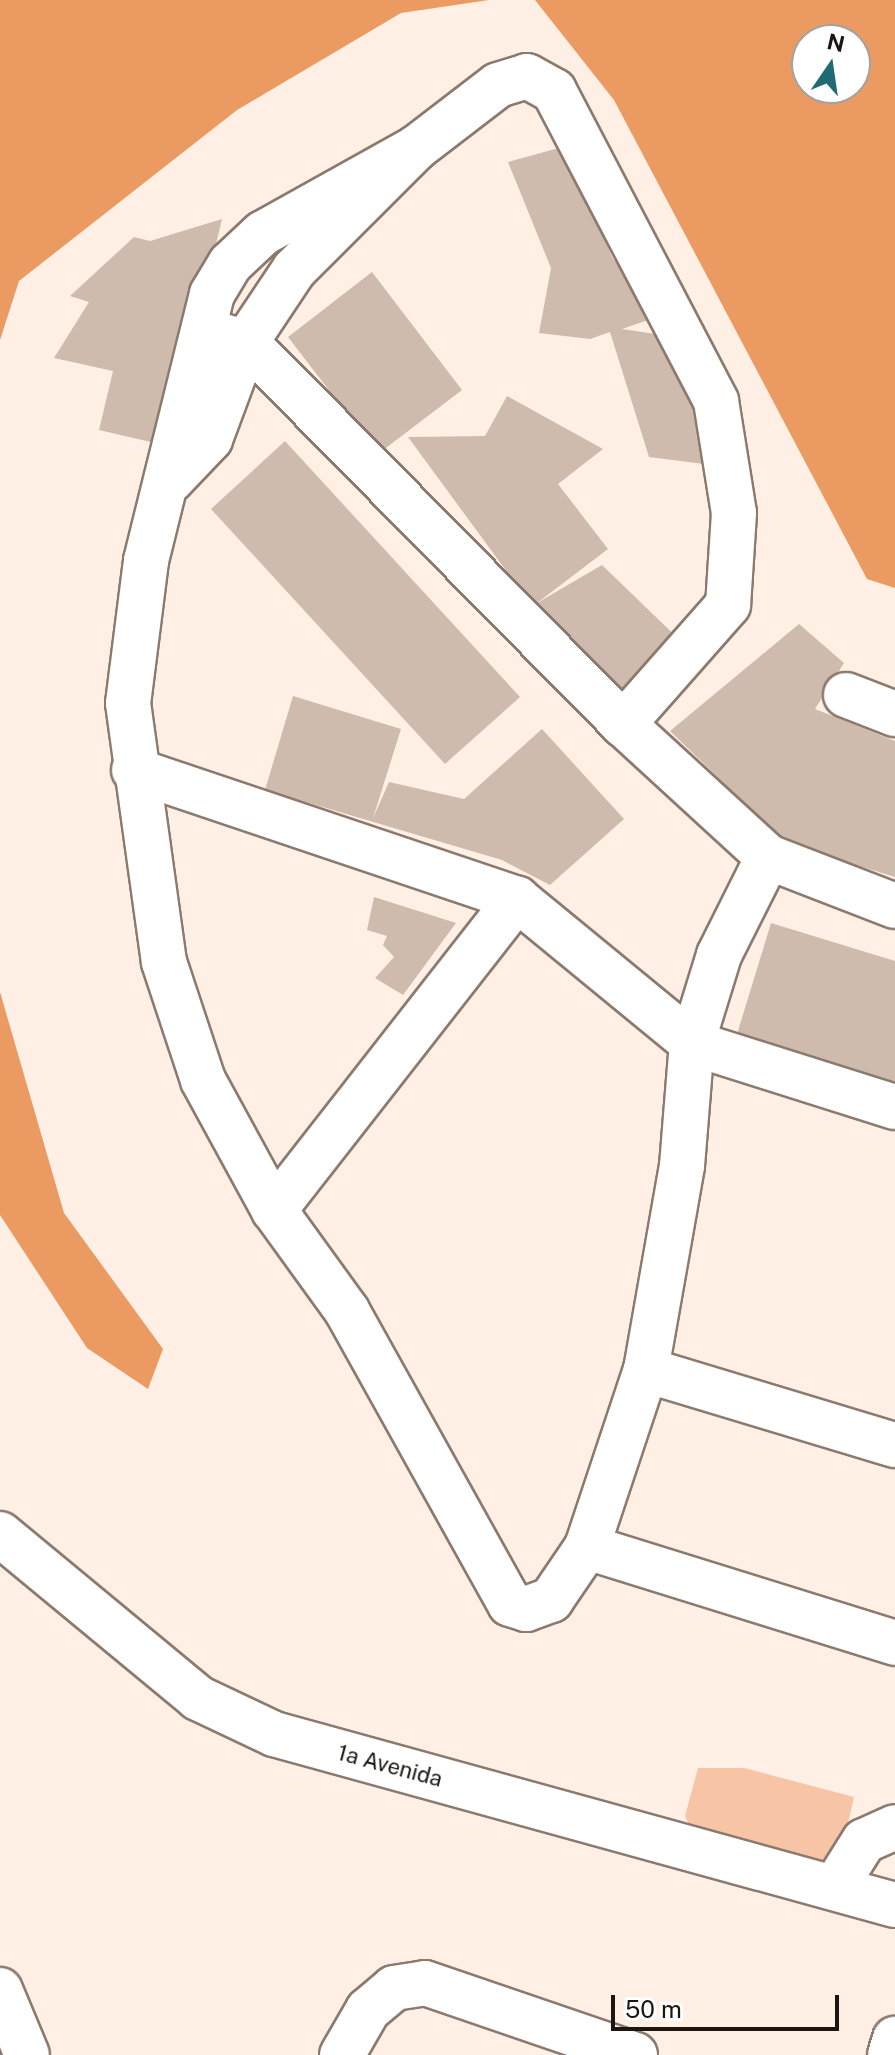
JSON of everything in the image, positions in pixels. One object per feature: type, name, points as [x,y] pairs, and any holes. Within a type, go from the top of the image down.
[{"type":"street","points":[[171,480],[210,439],[246,342],[294,270],[416,148],[498,85],[527,76],[554,91],[716,401],[734,513],[728,605],[623,724]]},
{"type":"street","points":[[416,148],[263,233],[230,264],[201,330],[171,480],[133,633],[134,770],[164,962],[203,1080],[274,1210],[347,1311],[510,1604],[526,1609],[551,1600],[587,1547],[646,1370],[682,1166],[692,1043],[719,955],[768,857]]},
{"type":"street","points":[[201,330],[246,342],[623,724],[768,857],[895,906]]},
{"type":"street","points":[[846,695],[895,714]]},
{"type":"street","points":[[134,770],[517,899],[692,1043],[895,1107]]},
{"type":"street","points":[[274,1210],[517,899]]},
{"type":"street","points":[[646,1370],[895,1445]]},
{"type":"street","name":"1a Avenida","points":[[0,1534],[198,1698],[274,1734],[895,1905]]},
{"type":"street","points":[[587,1547],[895,1643]]},
{"type":"street","points":[[835,1887],[864,1841],[895,1827]]},
{"type":"street","points":[[342,2055],[368,2010],[394,1988],[425,1983],[635,2055]]},
{"type":"street","points":[[0,1990],[27,2055]]},
{"type":"street","points":[[890,2055],[895,2039]]},
{"type":"shaded area","points":[[0,0],[489,0],[401,13],[237,110],[19,281],[0,340]]},
{"type":"shaded area","points":[[535,0],[895,0],[895,588],[867,579],[614,100]]},
{"type":"shaded area","points":[[0,992],[64,1213],[163,1349],[148,1389],[87,1348],[0,1215]]},
{"type":"shaded area","points":[[698,1768],[744,1768],[854,1797],[842,1849],[829,1869],[693,1833],[685,1816]]},
{"type":"building","points":[[566,146],[612,257],[657,317],[622,329],[683,338],[712,465],[649,457],[610,332],[590,339],[539,333],[551,268],[508,162]]},
{"type":"building","points":[[222,219],[168,446],[99,430],[113,371],[54,358],[89,302],[70,296],[134,237],[150,241]]},
{"type":"building","points":[[372,272],[462,390],[378,454],[288,337]]},
{"type":"building","points":[[507,396],[603,449],[558,484],[608,549],[537,603],[602,565],[689,649],[624,695],[532,606],[408,437],[485,436]]},
{"type":"building","points":[[285,441],[520,697],[445,764],[211,509]]},
{"type":"building","points":[[799,624],[844,663],[815,709],[895,741],[895,877],[787,844],[670,731]]},
{"type":"building","points":[[293,696],[401,729],[373,818],[389,782],[464,799],[542,729],[624,819],[550,885],[502,860],[265,790]]},
{"type":"building","points":[[374,897],[456,923],[403,995],[375,978],[394,957],[383,945],[387,936],[367,930]]},
{"type":"building","points":[[771,923],[895,961],[895,1098],[734,1044]]}]
